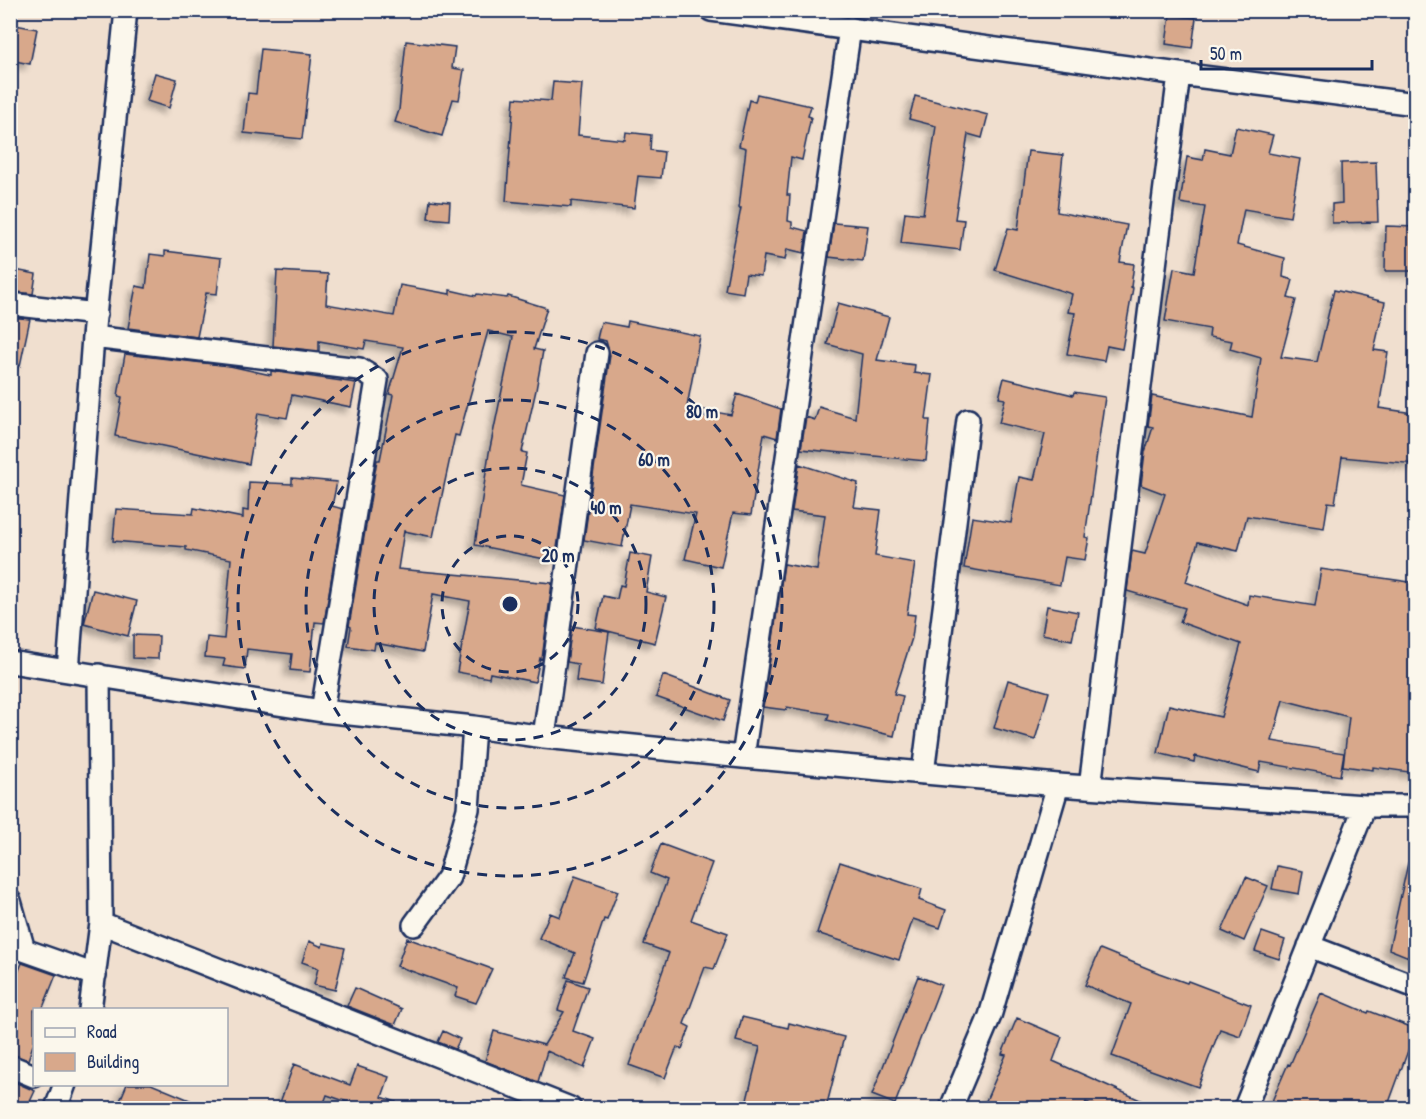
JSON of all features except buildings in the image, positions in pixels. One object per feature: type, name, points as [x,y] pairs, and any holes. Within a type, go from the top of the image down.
[{"type":"street","points":[[68,671],[93,338],[126,10]]},
{"type":"street","points":[[711,10],[1416,104]]},
{"type":"street","points":[[743,757],[850,28]]},
{"type":"street","points":[[1090,787],[1179,74]]},
{"type":"street","points":[[10,304],[96,314]]},
{"type":"street","points":[[93,338],[359,369],[377,380],[322,711]]},
{"type":"street","points":[[544,737],[597,353]]},
{"type":"street","points":[[923,773],[968,420]]},
{"type":"street","points":[[10,662],[322,711],[544,737],[1058,785],[1365,806],[1416,806]]},
{"type":"street","points":[[90,1008],[101,923],[99,675]]},
{"type":"street","points":[[414,925],[449,877],[468,809],[474,727]]},
{"type":"street","points":[[951,1108],[990,1016],[1058,785]]},
{"type":"street","points":[[1245,1108],[1365,806]]},
{"type":"street","points":[[10,901],[17,947],[95,975]]},
{"type":"street","points":[[101,923],[570,1108]]},
{"type":"street","points":[[1310,946],[1416,987]]},
{"type":"street","points":[[10,1066],[33,1076]]},
{"type":"street","points":[[56,1108],[61,1086]]}]
